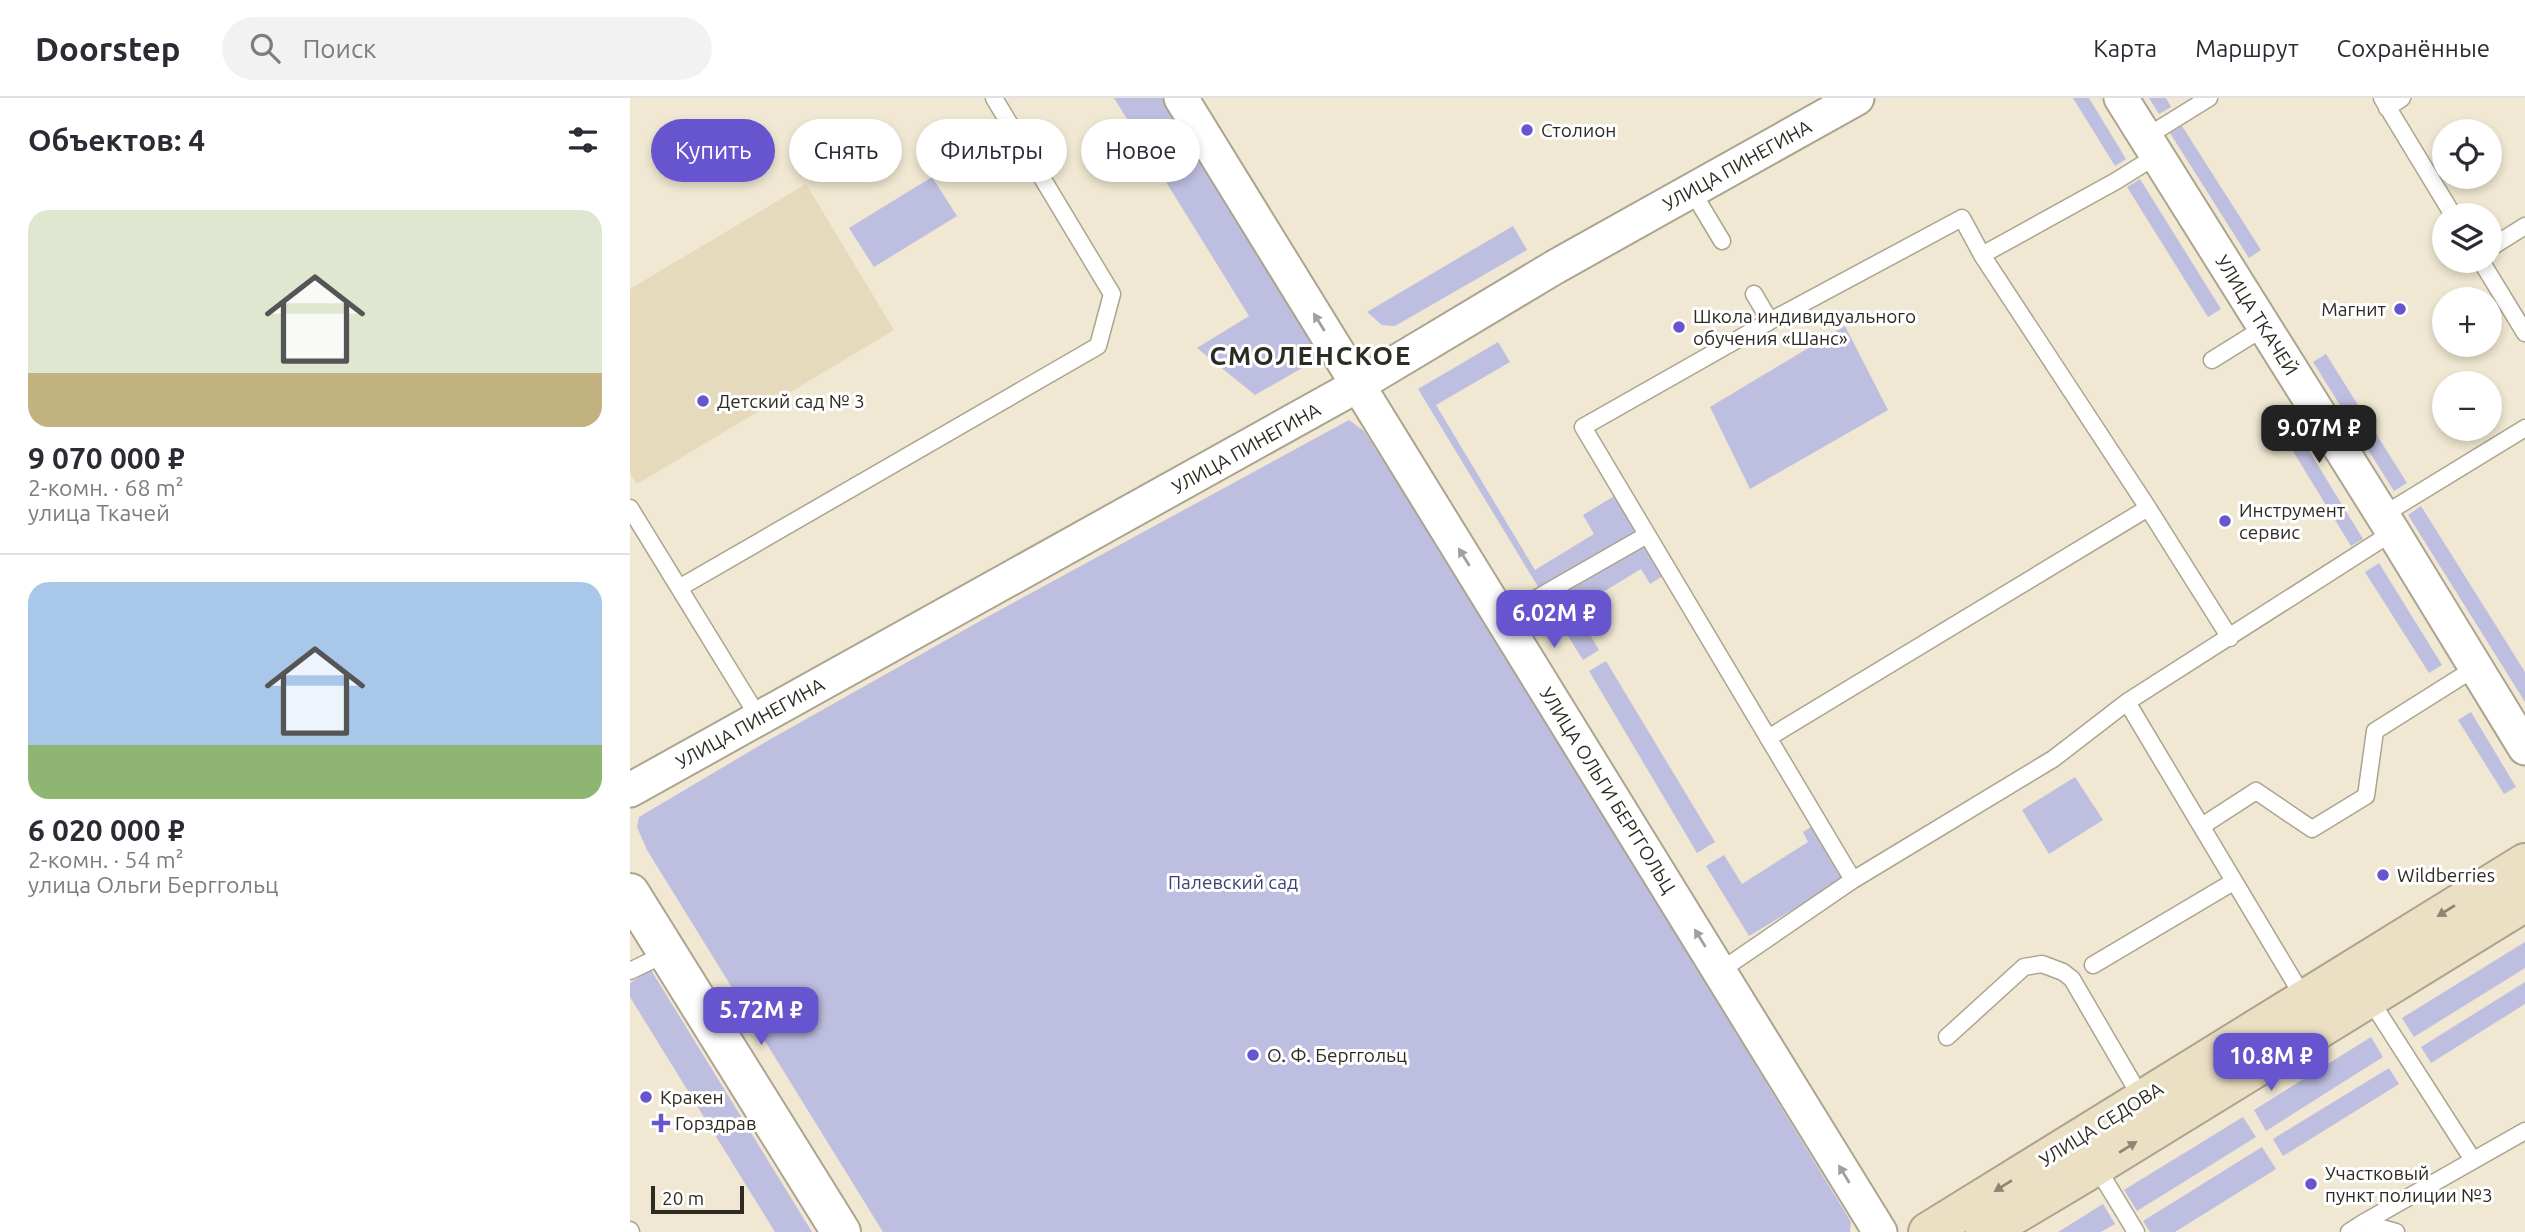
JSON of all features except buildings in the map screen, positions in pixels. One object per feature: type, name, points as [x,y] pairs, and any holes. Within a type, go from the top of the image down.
[{"type":"main road","name":"УЛИЦА СЕДОВА","points":[[1928,1232],[2525,863]]},
{"type":"main road","name":"УЛИЦА СЕДОВА","points":[[1985,1232],[2525,902]]},
{"type":"street","name":"УЛИЦА ОЛЬГИ БЕРГГОЛЬЦ","points":[[1181,98],[1880,1232]]},
{"type":"street","name":"УЛИЦА ПИНЕГИНА","points":[[630,790],[1358,385],[1555,267],[1857,98]]},
{"type":"street","name":"УЛИЦА ТКАЧЕЙ","points":[[2121,98],[2525,748]]},
{"type":"street","points":[[630,893],[841,1232]]},
{"type":"lane","points":[[680,588],[1098,346],[1112,294],[994,98]]},
{"type":"lane","points":[[1982,255],[2116,181],[2209,98]]},
{"type":"lane","points":[[2402,98],[2384,103],[2446,203]]},
{"type":"lane","points":[[1692,191],[1722,241]]},
{"type":"lane","points":[[1853,880],[1583,427],[1770,321],[1962,218],[1982,255],[2230,638]]},
{"type":"lane","points":[[2502,240],[2525,226]]},
{"type":"lane","points":[[2488,273],[2525,333]]},
{"type":"lane","points":[[1754,294],[1770,321]]},
{"type":"lane","points":[[2213,360],[2265,327]]},
{"type":"lane","points":[[1720,971],[1853,880],[2053,759],[2127,702],[2230,638],[2525,428]]},
{"type":"lane","points":[[630,508],[759,718]]},
{"type":"lane","points":[[1768,738],[2148,508]]},
{"type":"lane","points":[[1502,618],[1647,535]]},
{"type":"lane","points":[[2202,826],[2256,791],[2312,828],[2366,796],[2375,732],[2476,668]]},
{"type":"lane","points":[[2127,702],[2304,998]]},
{"type":"lane","points":[[2093,965],[2233,883]]},
{"type":"lane","points":[[630,971],[667,953]]},
{"type":"lane","points":[[1947,1037],[2024,967],[2042,964],[2063,972],[2072,979],[2142,1099]]},
{"type":"lane","points":[[2369,998],[2473,1160]]},
{"type":"lane","points":[[2349,1232],[2525,1131]]},
{"type":"lane","points":[[2096,1166],[2136,1232]]},
{"type":"lane","points":[[2363,1223],[2396,1232]]},
{"type":"shaded area","name":"Детский сад № 3","points":[[806,184],[894,330],[637,484],[630,473],[630,289]]},
{"type":"green space","points":[[1114,98],[1165,98],[1178,119],[1127,119]]},
{"type":"green space","points":[[2073,98],[2089,98],[2126,159],[2115,166]]},
{"type":"green space","points":[[2149,98],[2166,98],[2171,107],[2159,114]]},
{"type":"green space","points":[[2182,126],[2261,250],[2249,258],[2170,133]]},
{"type":"green space","points":[[1200,156],[1320,353],[1316,360],[1255,395],[1197,348],[1249,316],[1166,182],[1200,182]]},
{"type":"green space","points":[[2140,179],[2221,309],[2208,317],[2127,187]]},
{"type":"green space","points":[[924,182],[935,182],[957,216],[874,267],[849,228]]},
{"type":"green space","points":[[1513,226],[1527,250],[1395,326],[1382,325],[1367,312]]},
{"type":"green space","points":[[1845,326],[1888,410],[1750,489],[1710,407]]},
{"type":"green space","points":[[1498,342],[1510,362],[1436,405],[1535,570],[1594,534],[1583,515],[1616,495],[1637,531],[1540,590],[1418,389]]},
{"type":"green space","points":[[2326,354],[2407,483],[2394,491],[2313,362]]},
{"type":"green space","points":[[2284,410],[2363,539],[2351,546],[2272,417]]},
{"type":"green space","name":"Палевский сад","points":[[1349,420],[1364,431],[1471,598],[1851,1222],[1850,1232],[883,1232],[647,850],[637,827],[639,817],[989,616]]},
{"type":"green space","points":[[2421,506],[2525,672],[2525,702],[2408,515]]},
{"type":"green space","points":[[1644,545],[1663,576],[1650,584],[1641,569],[1575,609],[1599,650],[1583,660],[1548,604]]},
{"type":"green space","points":[[2379,563],[2442,665],[2429,673],[2365,572]]},
{"type":"green space","points":[[1606,661],[1715,842],[1697,853],[1589,671]]},
{"type":"green space","points":[[2471,712],[2516,787],[2504,794],[2458,720]]},
{"type":"green space","points":[[2075,777],[2103,820],[2049,854],[2022,810]]},
{"type":"green space","points":[[1816,824],[1848,876],[1749,936],[1706,866],[1724,855],[1742,884],[1808,842],[1803,832]]},
{"type":"green space","points":[[2525,942],[2525,968],[2414,1037],[2402,1018]]},
{"type":"green space","points":[[651,970],[812,1232],[775,1232],[630,997],[630,983]]},
{"type":"green space","points":[[2525,982],[2525,1004],[2431,1063],[2421,1047]]},
{"type":"green space","points":[[2371,1037],[2383,1057],[2266,1131],[2254,1110]]},
{"type":"green space","points":[[2389,1068],[2399,1084],[2283,1156],[2273,1139]]},
{"type":"green space","points":[[2243,1117],[2256,1137],[2137,1211],[2124,1190]]},
{"type":"green space","points":[[2262,1147],[2276,1169],[2175,1232],[2150,1232],[2143,1221]]},
{"type":"green space","points":[[2103,1204],[2115,1224],[2101,1232],[2058,1232]]},
{"type":"place","name":"Столион","points":[[1527,130]]},
{"type":"place","name":"Магнит","points":[[2400,309]]},
{"type":"place","name":"Школа индивидуального обучения «Шанс»","points":[[1679,327]]},
{"type":"place","name":"Детский сад № 3","points":[[703,401]]},
{"type":"place","name":"Инструмент сервис","points":[[2225,521]]},
{"type":"place","name":"Wildberries","points":[[2383,875]]},
{"type":"place","name":"О. Ф. Берггольц","points":[[1253,1055]]},
{"type":"place","name":"Кракен","points":[[646,1097]]},
{"type":"place","name":"Горздрав","points":[[661,1123]]},
{"type":"place","name":"Участковый пункт полиции №3","points":[[2311,1184]]},
{"type":"district","name":"СМОЛЕНСКОЕ","points":[[1311,355]]}]
